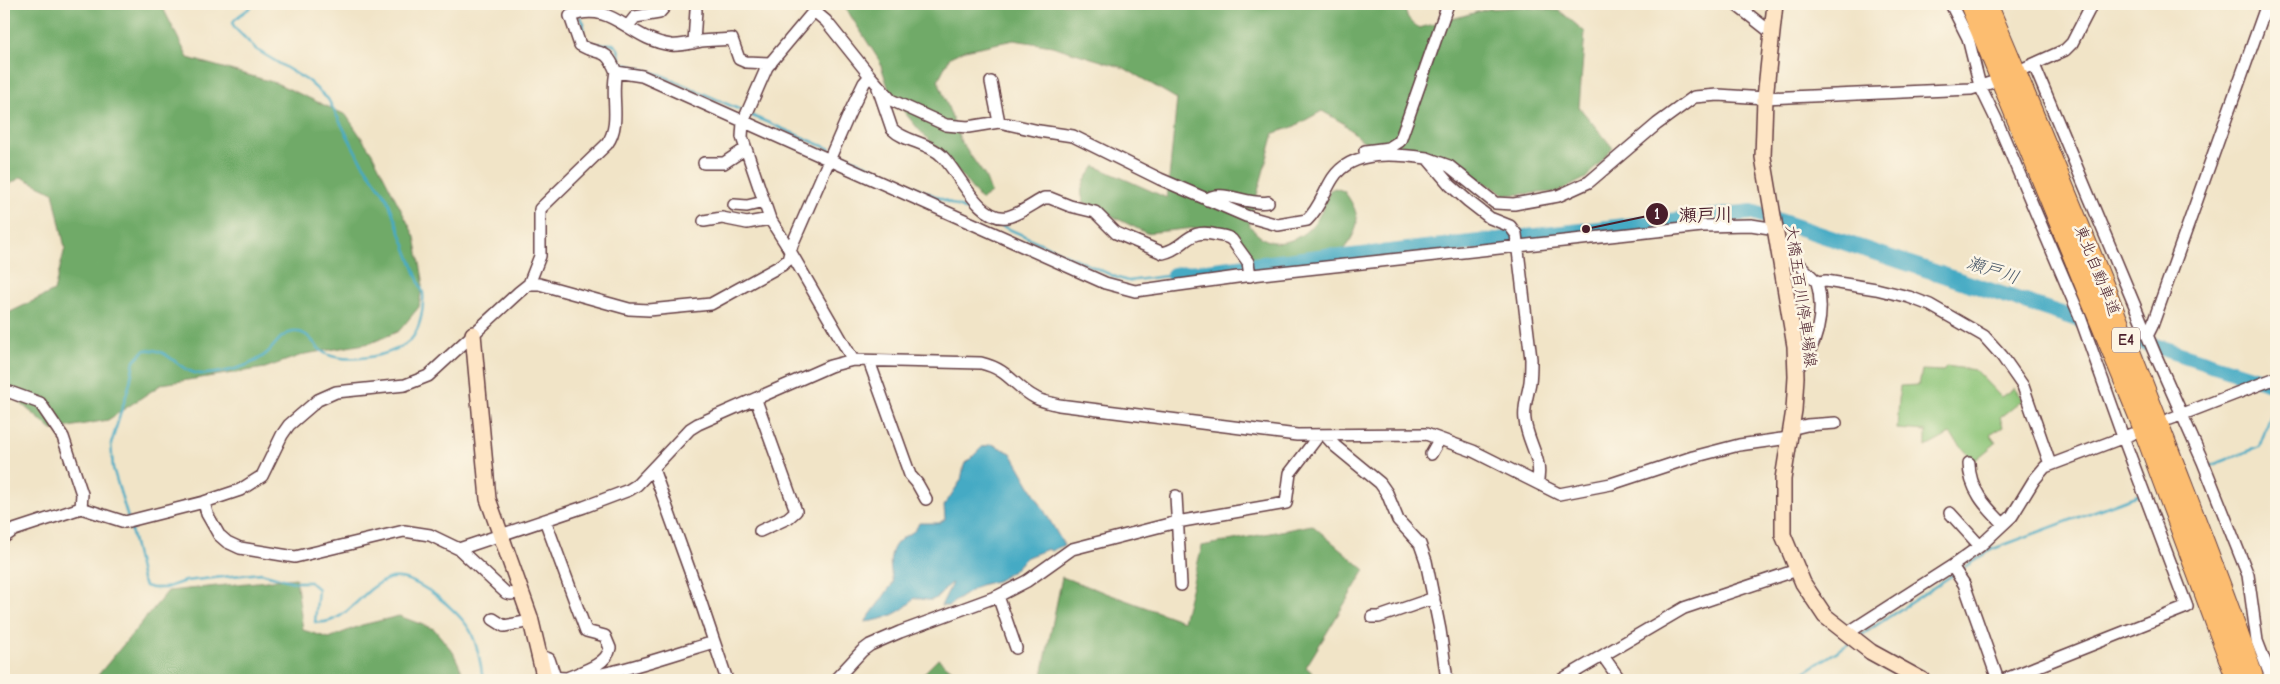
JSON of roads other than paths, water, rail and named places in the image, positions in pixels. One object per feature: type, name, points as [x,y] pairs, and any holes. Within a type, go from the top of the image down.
[{"type":"highway","name":"東北自動車道","points":[[1970,4],[2132,396],[2237,680]]},
{"type":"highway","name":"東北自動車道","points":[[1987,4],[2152,406],[2211,560],[2254,680]]},
{"type":"main road","name":"大橋五百川停車場線","points":[[1775,4],[1773,34],[1764,98],[1764,157],[1795,346],[1796,370],[1794,410],[1783,479],[1783,535],[1797,570],[1814,602],[1825,616],[1852,638],[1922,680]]},
{"type":"main road","points":[[473,334],[488,499],[531,621],[545,680]]},
{"type":"street","points":[[628,26],[635,17],[659,13],[667,4]]},
{"type":"street","points":[[1365,157],[1365,151],[1389,148],[1400,141],[1448,4]]},
{"type":"street","points":[[1735,4],[1773,34]]},
{"type":"street","points":[[1951,4],[1968,38],[1996,118],[2080,314],[2128,435],[2187,607],[2003,680]]},
{"type":"street","points":[[2092,4],[2072,43],[2060,54],[2029,67],[2148,336],[2175,417],[2203,462],[2248,575],[2257,641],[2272,680]]},
{"type":"street","points":[[2148,336],[2267,4]]},
{"type":"street","points":[[853,360],[770,219],[742,138],[746,115],[770,63],[812,7],[826,21],[891,100],[951,126],[981,126],[999,122],[1039,132],[1073,136],[1207,200],[1266,223],[1278,225],[1307,220],[1318,208],[1334,177],[1341,169],[1351,161],[1365,157],[1404,155],[1426,158],[1449,166],[1495,203],[1514,204],[1558,196],[1589,182],[1657,124],[1694,97],[1718,95],[1764,98],[1971,89],[1985,84]]},
{"type":"street","points":[[4,537],[14,530],[81,508],[125,522],[204,502],[240,490],[262,476],[285,430],[318,400],[336,392],[417,382],[428,376],[529,284],[540,256],[540,209],[612,138],[614,131],[614,81],[616,72],[612,61],[602,52],[586,49],[580,45],[570,16],[576,12],[592,8],[602,9],[612,13],[628,26],[651,40],[670,44],[686,45],[732,39],[739,59],[746,62],[770,63]]},
{"type":"street","points":[[694,43],[696,10]]},
{"type":"street","points":[[616,72],[642,76],[746,115],[1119,288],[1135,291],[1517,240],[1702,226],[1752,225],[1775,227],[1817,282],[1822,306],[1820,323],[1805,360],[1796,370]]},
{"type":"street","points":[[529,284],[552,286],[629,309],[649,310],[711,304],[782,265],[791,254],[792,246],[864,83],[874,80]]},
{"type":"street","points":[[874,80],[892,129],[896,133],[931,148],[943,157],[972,196],[995,215],[1008,217],[1044,198],[1050,198],[1070,206],[1095,212],[1116,233],[1163,253],[1195,234],[1206,232],[1229,237],[1248,262],[1250,276]]},
{"type":"street","points":[[991,82],[999,122]]},
{"type":"street","points":[[704,163],[724,163],[745,149]]},
{"type":"street","points":[[1426,158],[1468,202],[1490,218],[1510,226],[1517,240],[1531,359],[1531,380],[1525,405],[1525,422],[1528,438],[1540,468],[1537,483]]},
{"type":"street","points":[[1207,200],[1212,195],[1218,195],[1250,202],[1268,202]]},
{"type":"street","points":[[734,205],[747,206],[764,202]]},
{"type":"street","points":[[704,222],[722,218],[747,222],[770,219]]},
{"type":"street","points":[[1817,282],[1834,282],[1909,297],[1930,305],[1984,336],[2023,386],[2050,464]]},
{"type":"street","points":[[459,549],[628,490],[653,469],[690,429],[724,412],[756,400],[830,366],[853,360],[981,363],[1001,370],[1016,385],[1038,399],[1059,405],[1297,435],[1426,434],[1473,450],[1559,494],[1620,481],[1693,457],[1790,434],[1807,425],[1836,422]]},
{"type":"street","points":[[869,361],[910,475],[926,499]]},
{"type":"street","points":[[2175,417],[2276,378]]},
{"type":"street","points":[[4,390],[40,403],[64,437],[82,494],[81,508]]},
{"type":"street","points":[[756,400],[796,511],[788,518],[760,531]]},
{"type":"street","points":[[843,678],[862,651],[870,645],[998,596],[1027,581],[1072,549],[1177,522],[1286,503],[1290,473],[1322,435]]},
{"type":"street","points":[[1322,435],[1380,483],[1387,493],[1398,520],[1420,544],[1426,561],[1434,598],[1447,680]]},
{"type":"street","points":[[1852,638],[1955,570],[2003,524],[2019,506],[2038,474],[2050,464],[2128,435]]},
{"type":"street","points":[[1431,454],[1439,440]]},
{"type":"street","points":[[1969,463],[1971,481],[1977,492],[2003,524]]},
{"type":"street","points":[[653,469],[727,680]]},
{"type":"street","points":[[1176,496],[1181,585]]},
{"type":"street","points":[[204,502],[207,514],[219,535],[226,542],[240,548],[295,557],[404,531],[430,535],[459,549],[506,593],[521,592]]},
{"type":"street","points":[[1950,513],[1980,546]]},
{"type":"street","points":[[545,520],[586,631],[605,636],[610,648],[608,656],[602,661],[566,678]]},
{"type":"street","points":[[1561,680],[1684,608],[1797,570]]},
{"type":"street","points":[[1955,570],[1998,680]]},
{"type":"street","points":[[998,596],[1016,648]]},
{"type":"street","points":[[1372,617],[1379,617],[1434,598]]},
{"type":"street","points":[[493,619],[504,626],[531,621]]},
{"type":"street","points":[[540,656],[549,659],[555,677],[566,678],[615,671],[714,642]]},
{"type":"street","points":[[1603,656],[1620,680]]},
{"type":"water","points":[[992,444],[1011,453],[1064,545],[1051,551],[1048,549],[1025,558],[1013,571],[997,581],[980,585],[948,606],[941,606],[952,583],[934,599],[915,598],[904,608],[892,615],[879,620],[865,622],[893,583],[890,561],[895,545],[902,538],[913,532],[919,523],[939,523],[945,519],[944,506],[961,480],[964,465],[982,447]]},
{"type":"waterway","points":[[128,518],[113,468],[111,444],[130,383],[134,361],[145,350],[154,350],[162,353],[188,370],[206,374],[230,370],[254,362],[267,353],[285,335],[298,332],[303,333],[319,349],[332,356],[344,358],[370,357],[384,354],[406,344],[416,332],[421,316],[423,293],[387,198],[359,158],[328,99],[308,81],[257,50],[234,27],[233,22],[254,4]]},
{"type":"waterway","points":[[567,4],[574,11]]},
{"type":"waterway","points":[[580,17],[584,23],[582,37],[593,44],[613,44],[618,49],[621,63],[659,74],[745,112]]},
{"type":"waterway","points":[[750,115],[830,149]]},
{"type":"waterway","points":[[837,152],[1118,278],[1128,281],[1174,275]]},
{"type":"waterway","name":"瀬戸川","points":[[1174,275],[1326,256],[1344,257],[1752,212],[2089,323]]},
{"type":"waterway","name":"瀬戸川","points":[[2140,341],[2276,385]]},
{"type":"waterway","points":[[2210,466],[2259,447],[2276,402]]},
{"type":"waterway","points":[[1958,571],[1993,549],[2138,495]]},
{"type":"waterway","points":[[130,525],[145,586],[165,588],[185,581],[261,573],[294,582],[310,582],[318,589],[315,622],[326,622],[345,613],[369,590],[388,579],[398,578],[410,581],[447,604],[466,624],[476,644],[483,680]]},
{"type":"waterway","points":[[1860,636],[1954,574]]},
{"type":"waterway","points":[[1792,680],[1850,643]]},
{"type":"place","name":"瀬戸川","points":[[1586,229]]}]
